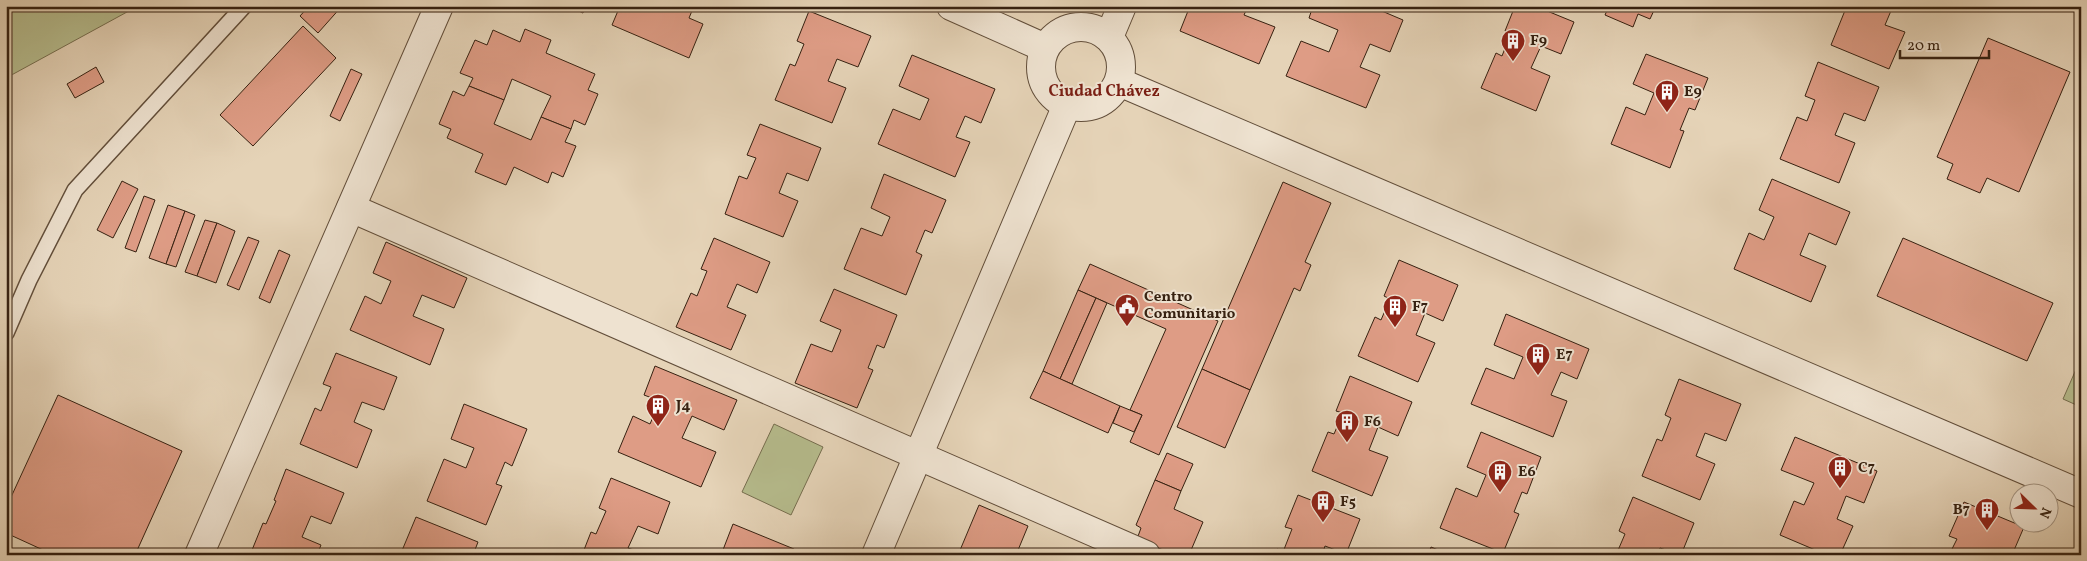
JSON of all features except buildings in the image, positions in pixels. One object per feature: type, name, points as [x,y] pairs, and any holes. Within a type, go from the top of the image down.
[{"type":"street","points":[[199,555],[439,6]]},
{"type":"street","points":[[951,6],[1045,48]]},
{"type":"street","points":[[1109,36],[1122,6]]},
{"type":"street","points":[[1082,26],[1097,29],[1109,36],[1120,53],[1122,63],[1119,82],[1110,95],[1098,104],[1082,108],[1066,105],[1048,91],[1043,81],[1041,65],[1045,48],[1054,36],[1067,29],[1082,26]]},
{"type":"street","points":[[1119,82],[2081,494]]},
{"type":"street","points":[[876,555],[1066,105]]},
{"type":"street","points":[[351,208],[1146,555]]},
{"type":"lane","points":[[6,333],[29,280],[75,190],[244,6]]},
{"type":"green space","points":[[6,6],[138,6],[6,78]]},
{"type":"green space","points":[[2081,358],[2081,407],[2063,399]]},
{"type":"green space","points":[[774,424],[823,447],[791,515],[742,492]]},
{"type":"place","name":"F9","points":[[1513,62]]},
{"type":"place","name":"E9","points":[[1667,113]]},
{"type":"place","name":"Centro Comunitario","points":[[1127,327]]},
{"type":"place","name":"F7","points":[[1395,328]]},
{"type":"place","name":"E7","points":[[1538,376]]},
{"type":"place","name":"J4","points":[[658,427]]},
{"type":"place","name":"F6","points":[[1347,443]]},
{"type":"place","name":"C7","points":[[1840,489]]},
{"type":"place","name":"E6","points":[[1500,493]]},
{"type":"place","name":"F5","points":[[1323,523]]},
{"type":"place","name":"B7","points":[[1987,531]]},
{"type":"district","name":"Ciudad Chávez","points":[[1104,92]]}]
